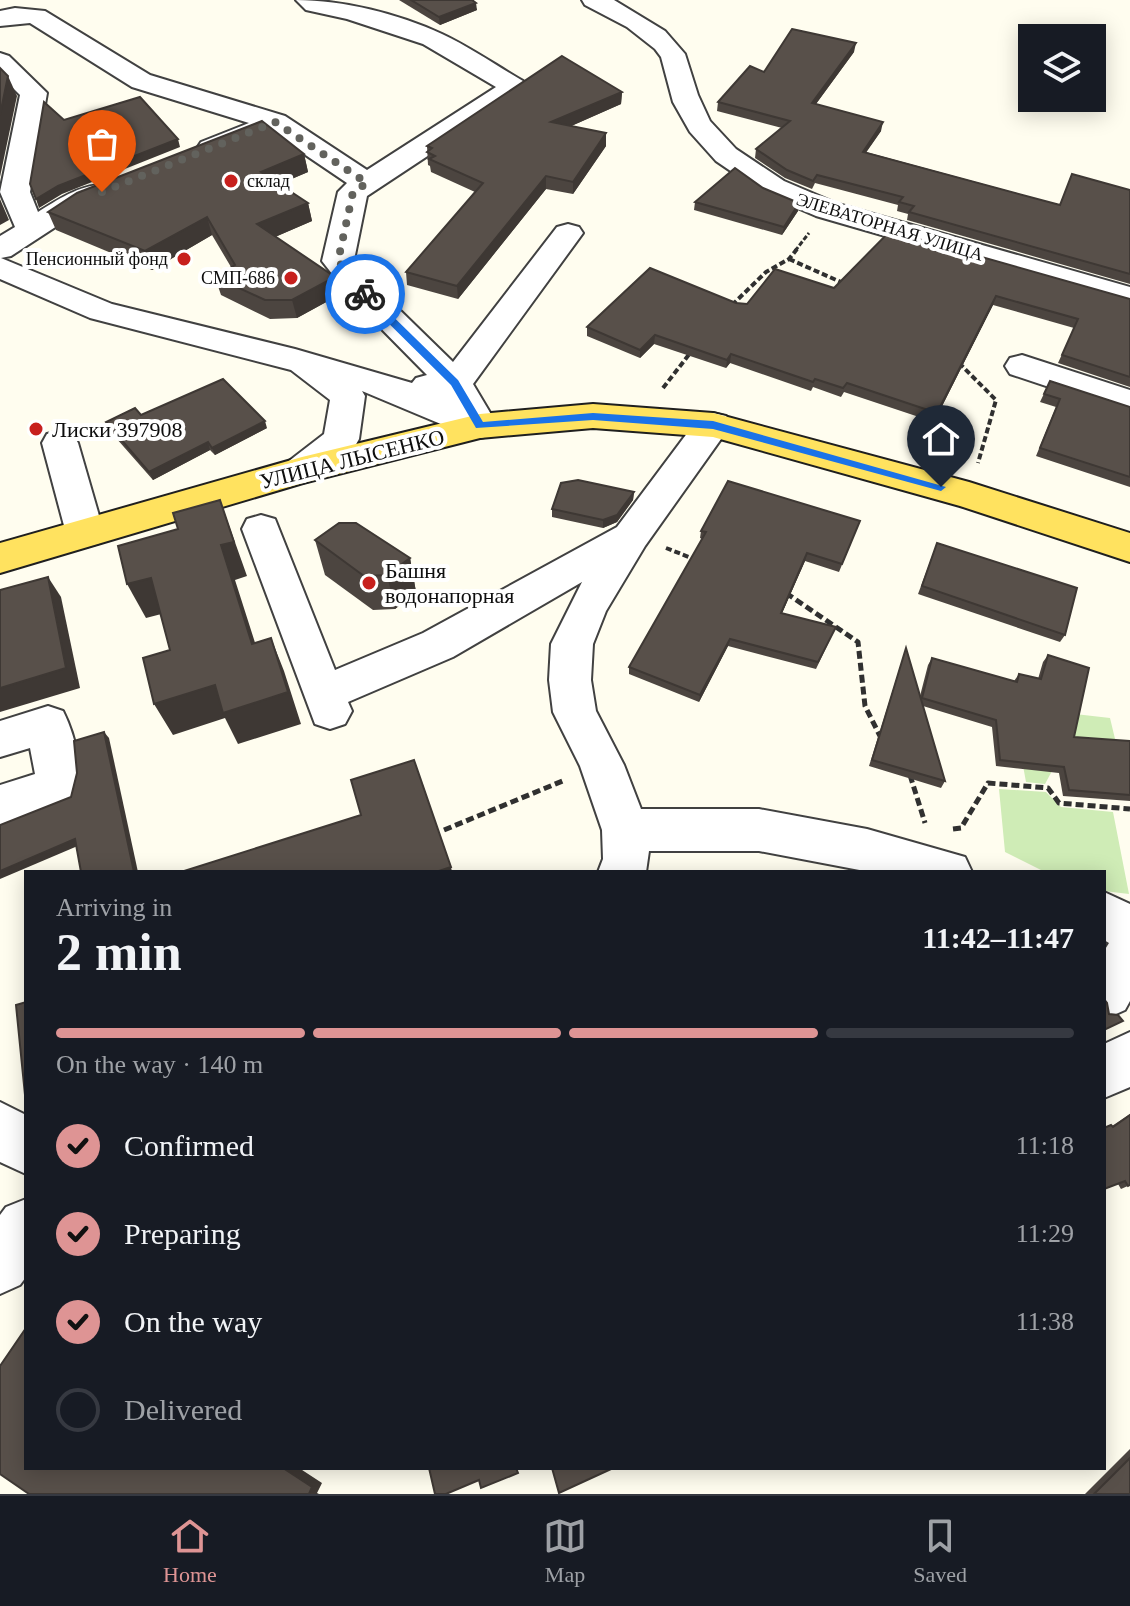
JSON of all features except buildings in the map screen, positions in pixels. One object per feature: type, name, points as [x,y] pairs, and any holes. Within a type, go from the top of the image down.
[{"type":"main road","name":"УЛИЦА ЛЫСЕНКО","points":[[0,558],[302,470],[480,426],[578,417],[713,425],[969,495],[1130,548]]},
{"type":"street","points":[[308,0],[315,5],[353,13],[432,39],[514,87],[353,192],[338,261],[362,291],[455,383],[480,426]]},
{"type":"street","name":"ЭЛЕВАТОРНАЯ УЛИЦА","points":[[600,1],[648,31],[672,53],[687,105],[702,128],[725,152],[762,182],[784,195],[1130,297]]},
{"type":"street","points":[[0,19],[15,15],[36,16],[141,81],[275,122],[367,183]]},
{"type":"street","points":[[0,61],[34,93],[15,192],[31,230]]},
{"type":"street","points":[[188,157],[275,122]]},
{"type":"street","points":[[0,249],[73,203],[131,180]]},
{"type":"street","points":[[394,389],[455,383],[568,233]]},
{"type":"street","points":[[0,267],[101,311],[295,360],[394,389],[480,426]]},
{"type":"street","points":[[295,360],[348,396],[341,439],[302,470]]},
{"type":"street","points":[[1022,366],[1130,402]]},
{"type":"street","points":[[713,425],[631,536],[587,607],[572,644],[570,680],[575,712],[602,765],[624,851],[759,830],[934,856]]},
{"type":"street","points":[[60,443],[85,533]]},
{"type":"street","points":[[261,529],[326,702],[438,645],[631,536]]},
{"type":"street","points":[[0,739],[48,724],[59,786],[0,805]]},
{"type":"street","points":[[759,830],[800,870]]},
{"type":"street","points":[[1106,916],[1130,929]]},
{"type":"street","points":[[1106,1071],[1130,1058]]},
{"type":"street","points":[[0,1129],[24,1146]]},
{"type":"street","points":[[0,1265],[24,1230]]},
{"type":"path","points":[[727,309],[766,272],[789,259],[827,210]]},
{"type":"path","points":[[789,259],[848,285]]},
{"type":"path","points":[[638,419],[698,344]]},
{"type":"path","points":[[954,357],[996,400],[969,495]]},
{"type":"path","points":[[631,536],[701,561]]},
{"type":"path","points":[[784,592],[858,642],[865,706],[878,736],[888,746]]},
{"type":"path","points":[[908,766],[934,856],[961,828],[988,783],[1048,788],[1059,803],[1130,809]]},
{"type":"path","points":[[444,830],[519,800]]},
{"type":"green space","points":[[1040,710],[1110,718],[1116,743],[1052,771],[1045,784],[1026,782],[1017,733]]},
{"type":"green space","points":[[999,789],[1046,792],[1061,807],[1113,812],[1129,894],[1106,891],[1106,870],[1041,870],[1005,852]]},
{"type":"way so far","points":[[102,192],[275,122],[367,183],[353,192],[338,261],[365,294]]},
{"type":"place","name":"склад","points":[[231,181]]},
{"type":"place","name":"Пенсионный фонд","points":[[184,259]]},
{"type":"place","name":"СМП-686","points":[[291,278]]},
{"type":"place","name":"Лиски 397908","points":[[36,429]]},
{"type":"place","name":"Башня водонапорная","points":[[369,583]]},
{"type":"route","points":[[365,294],[455,383],[480,426],[593,416],[713,425],[941,487]]}]
